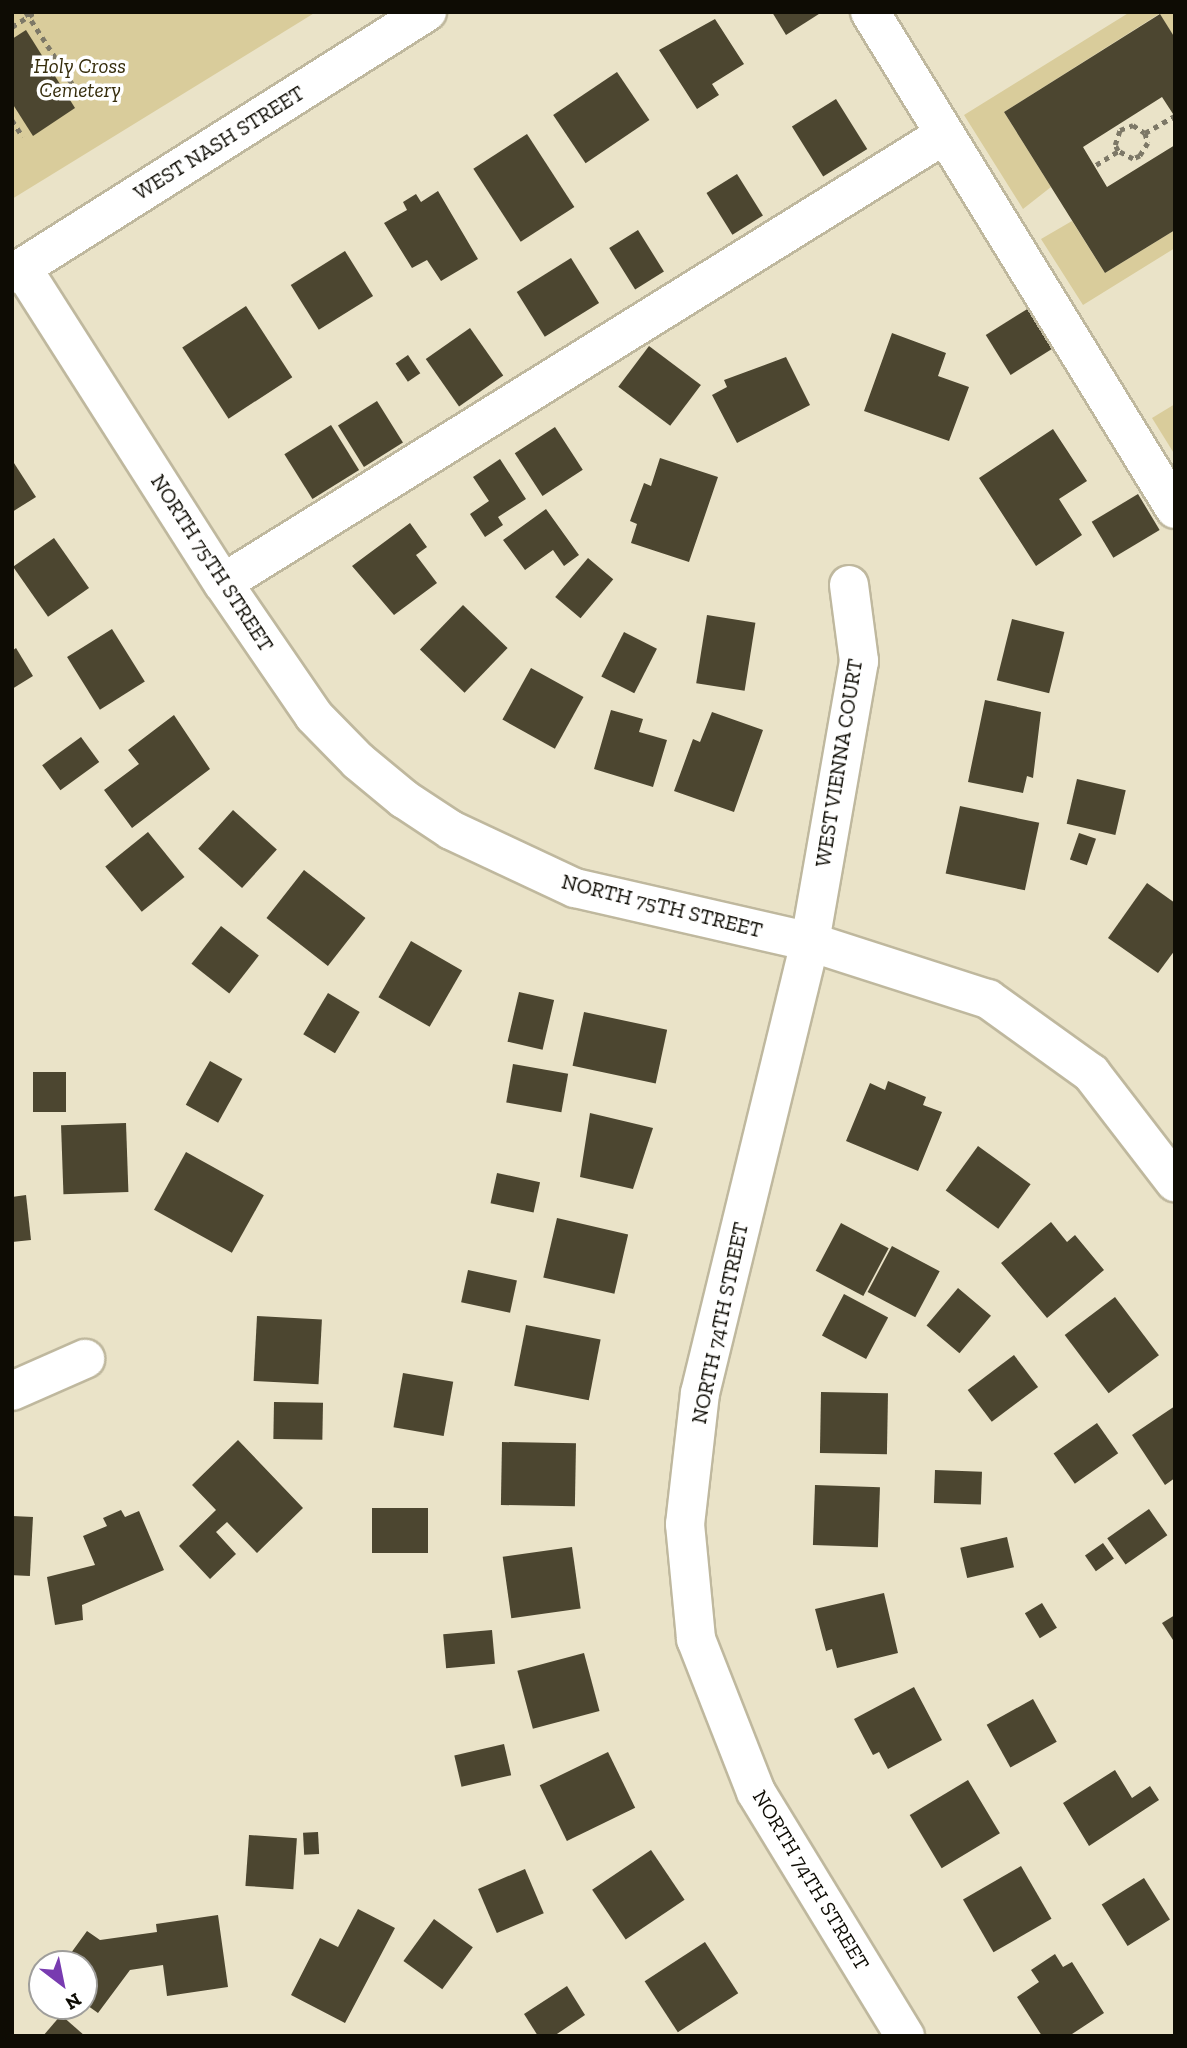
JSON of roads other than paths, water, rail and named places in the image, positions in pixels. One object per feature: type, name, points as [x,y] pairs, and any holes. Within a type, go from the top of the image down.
[{"type":"street","name":"WEST NASH STREET","points":[[17,271],[427,12]]},
{"type":"street","points":[[870,12],[1175,509]]},
{"type":"street","points":[[223,583],[944,135]]},
{"type":"street","name":"NORTH 75TH STREET","points":[[17,271],[314,716],[358,761],[451,831],[575,888],[810,942],[988,999],[1091,1073],[1175,1182]]},
{"type":"street","name":"WEST VIENNA COURT","points":[[810,942],[859,661],[849,584]]},
{"type":"street","name":"NORTH 74TH STREET","points":[[810,942],[700,1393],[685,1524],[696,1639],[756,1792],[905,2036]]},
{"type":"street","points":[[12,1391],[85,1359]]},
{"type":"park label","name":"Holy Cross Cemetery","points":[[80,78]]}]
